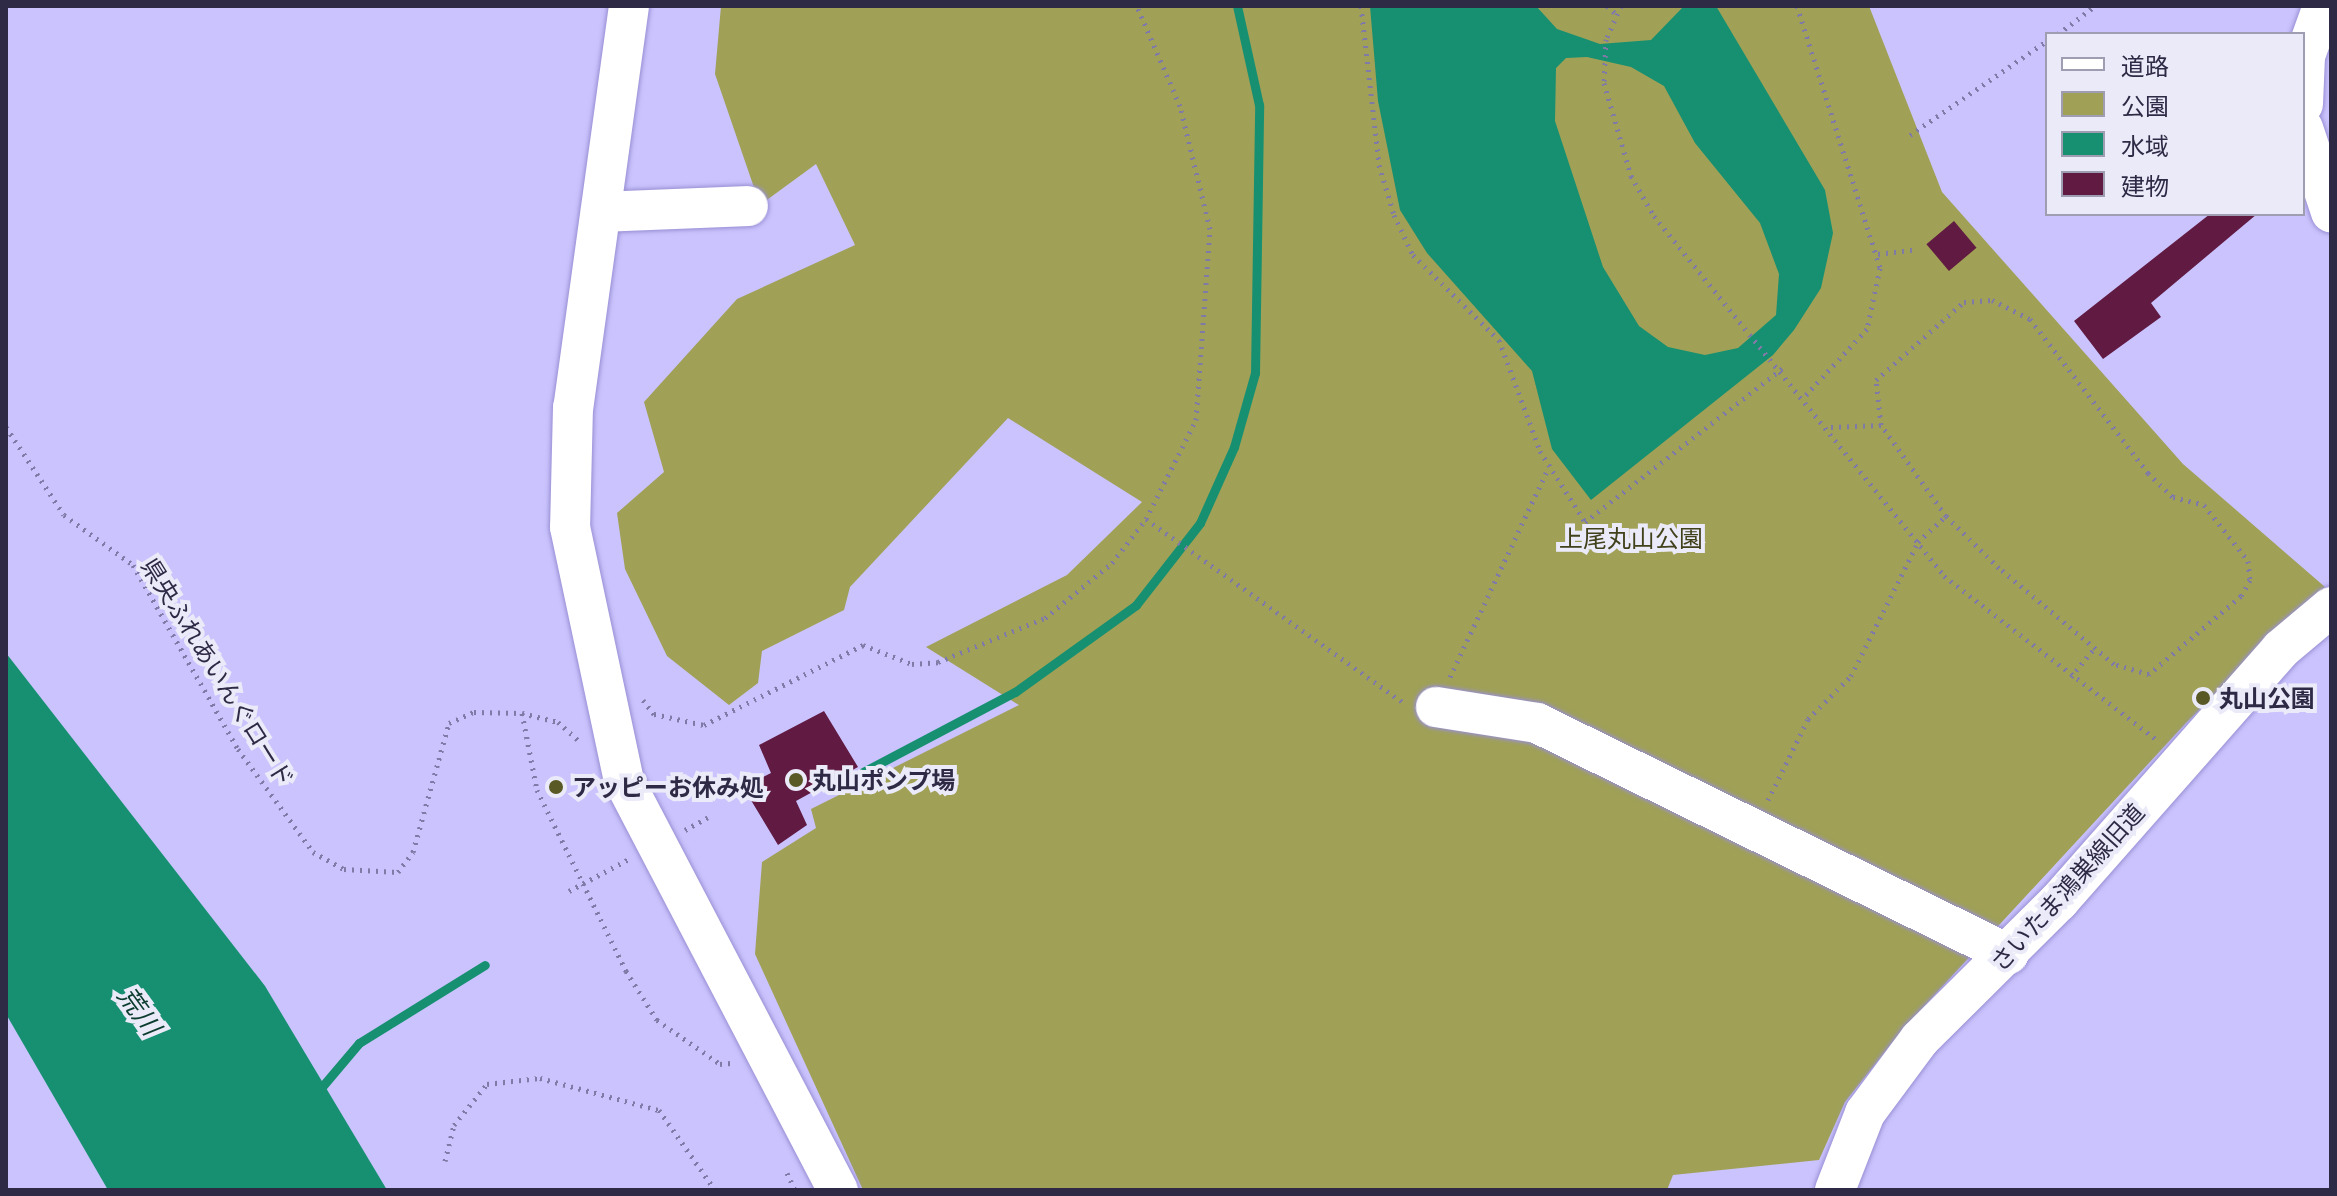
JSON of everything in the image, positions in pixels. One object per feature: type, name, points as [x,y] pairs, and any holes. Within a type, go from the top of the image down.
[{"type":"street","points":[[629,6],[573,407],[570,527],[603,704],[630,794],[838,1190]]},
{"type":"street","points":[[2305,56],[2323,6]]},
{"type":"street","points":[[2305,134],[2331,212]]},
{"type":"street","points":[[601,212],[748,206]]},
{"type":"street","name":"さいたま鴻巣線旧道","points":[[1835,1190],[1865,1113],[1920,1039],[2008,954],[2281,649],[2331,607]]},
{"type":"street","points":[[1436,707],[1537,723],[1755,826],[2008,954]]},
{"type":"path","points":[[635,689],[654,714],[704,725],[863,645],[912,664],[938,662],[1045,618],[1112,563],[1146,519],[1196,420],[1210,263],[1203,193],[1180,106],[1137,6]]},
{"type":"path","points":[[1361,6],[1379,165],[1394,215],[1413,255],[1499,340],[1549,468],[1585,522],[1781,365]]},
{"type":"path","points":[[1607,6],[1617,15]]},
{"type":"path","points":[[1621,6],[1606,39],[1605,68],[1631,176],[1674,242],[1751,328],[1918,542],[1981,610],[2183,758]]},
{"type":"path","points":[[1797,6],[1878,254],[1880,287],[1867,329],[1805,396]]},
{"type":"path","points":[[2061,32],[2095,6]]},
{"type":"path","points":[[1910,135],[2045,42]]},
{"type":"path","points":[[1878,254],[1913,250]]},
{"type":"path","points":[[1992,300],[2030,319],[2148,473],[2173,497],[2204,505],[2248,561],[2250,580],[2241,596],[2149,674],[2131,673],[2095,647],[1946,516],[1881,425],[1876,380],[1949,312],[1964,302],[1992,300]]},
{"type":"path","points":[[1830,427],[1881,425]]},
{"type":"path","name":"県央ふれあいんぐロード","points":[[6,427],[45,495],[133,565],[238,749],[313,852],[344,869],[398,872],[413,852],[449,723],[474,712],[522,713],[558,722],[587,751]]},
{"type":"path","points":[[1146,519],[1418,712],[1436,707],[1549,468]]},
{"type":"path","points":[[1755,826],[1808,719],[1851,676],[1918,542],[1946,516]]},
{"type":"path","points":[[2071,677],[2095,647]]},
{"type":"path","points":[[522,713],[520,729],[537,790],[580,884],[657,1020],[720,1064],[731,1063]]},
{"type":"path","points":[[620,849],[629,860],[633,875]]},
{"type":"path","points":[[569,891],[629,860]]},
{"type":"path","points":[[726,1055],[738,1077]]},
{"type":"path","points":[[445,1161],[454,1125],[487,1084],[540,1078],[634,1097],[659,1110],[715,1190]]},
{"type":"path","points":[[782,1162],[795,1190]]},
{"type":"green space","name":"上尾丸山公園","points":[[721,6],[1869,6],[1942,192],[2183,464],[2325,587],[2186,723],[1903,1029],[1845,1102],[1819,1160],[1673,1175],[1667,1190],[863,1190],[755,954],[762,862],[816,828],[811,809],[1019,705],[926,647],[1067,575],[1142,502],[1008,418],[850,587],[844,610],[762,651],[758,683],[729,705],[667,656],[625,569],[617,513],[664,472],[644,402],[737,299],[855,245],[816,164],[760,205],[715,74]]},
{"type":"water","points":[[1370,6],[1536,6],[1557,29],[1600,44],[1651,40],[1683,7],[1716,6],[1825,190],[1833,233],[1821,288],[1794,330],[1773,355],[1591,500],[1552,449],[1532,371],[1427,253],[1400,210],[1378,101]],"holes":[[[1587,57],[1631,67],[1664,86],[1695,143],[1760,223],[1779,274],[1776,315],[1738,348],[1705,355],[1668,347],[1639,326],[1603,267],[1555,121],[1556,68],[1566,58]]]},
{"type":"water","name":"荒川","points":[[6,653],[265,986],[387,1190],[108,1190],[6,1014]]},
{"type":"building","points":[[2207,216],[2255,216],[2151,303],[2161,317],[2103,359],[2074,321]]},
{"type":"building","points":[[1954,221],[1976,248],[1949,271],[1926,244]]},
{"type":"building","name":"丸山ポンプ場","points":[[824,711],[858,767],[796,801],[807,825],[778,845],[743,787],[771,773],[759,745]]},
{"type":"waterway","points":[[863,772],[1015,692],[1136,605],[1200,523],[1234,447],[1255,373],[1259,105],[1237,6]]},
{"type":"waterway","points":[[315,1095],[359,1043],[485,965]]},
{"type":"place","name":"丸山公園","points":[[2203,698]]},
{"type":"place","name":"丸山ポンプ場","points":[[796,780]]},
{"type":"place","name":"アッピーお休み処","points":[[556,787]]}]
